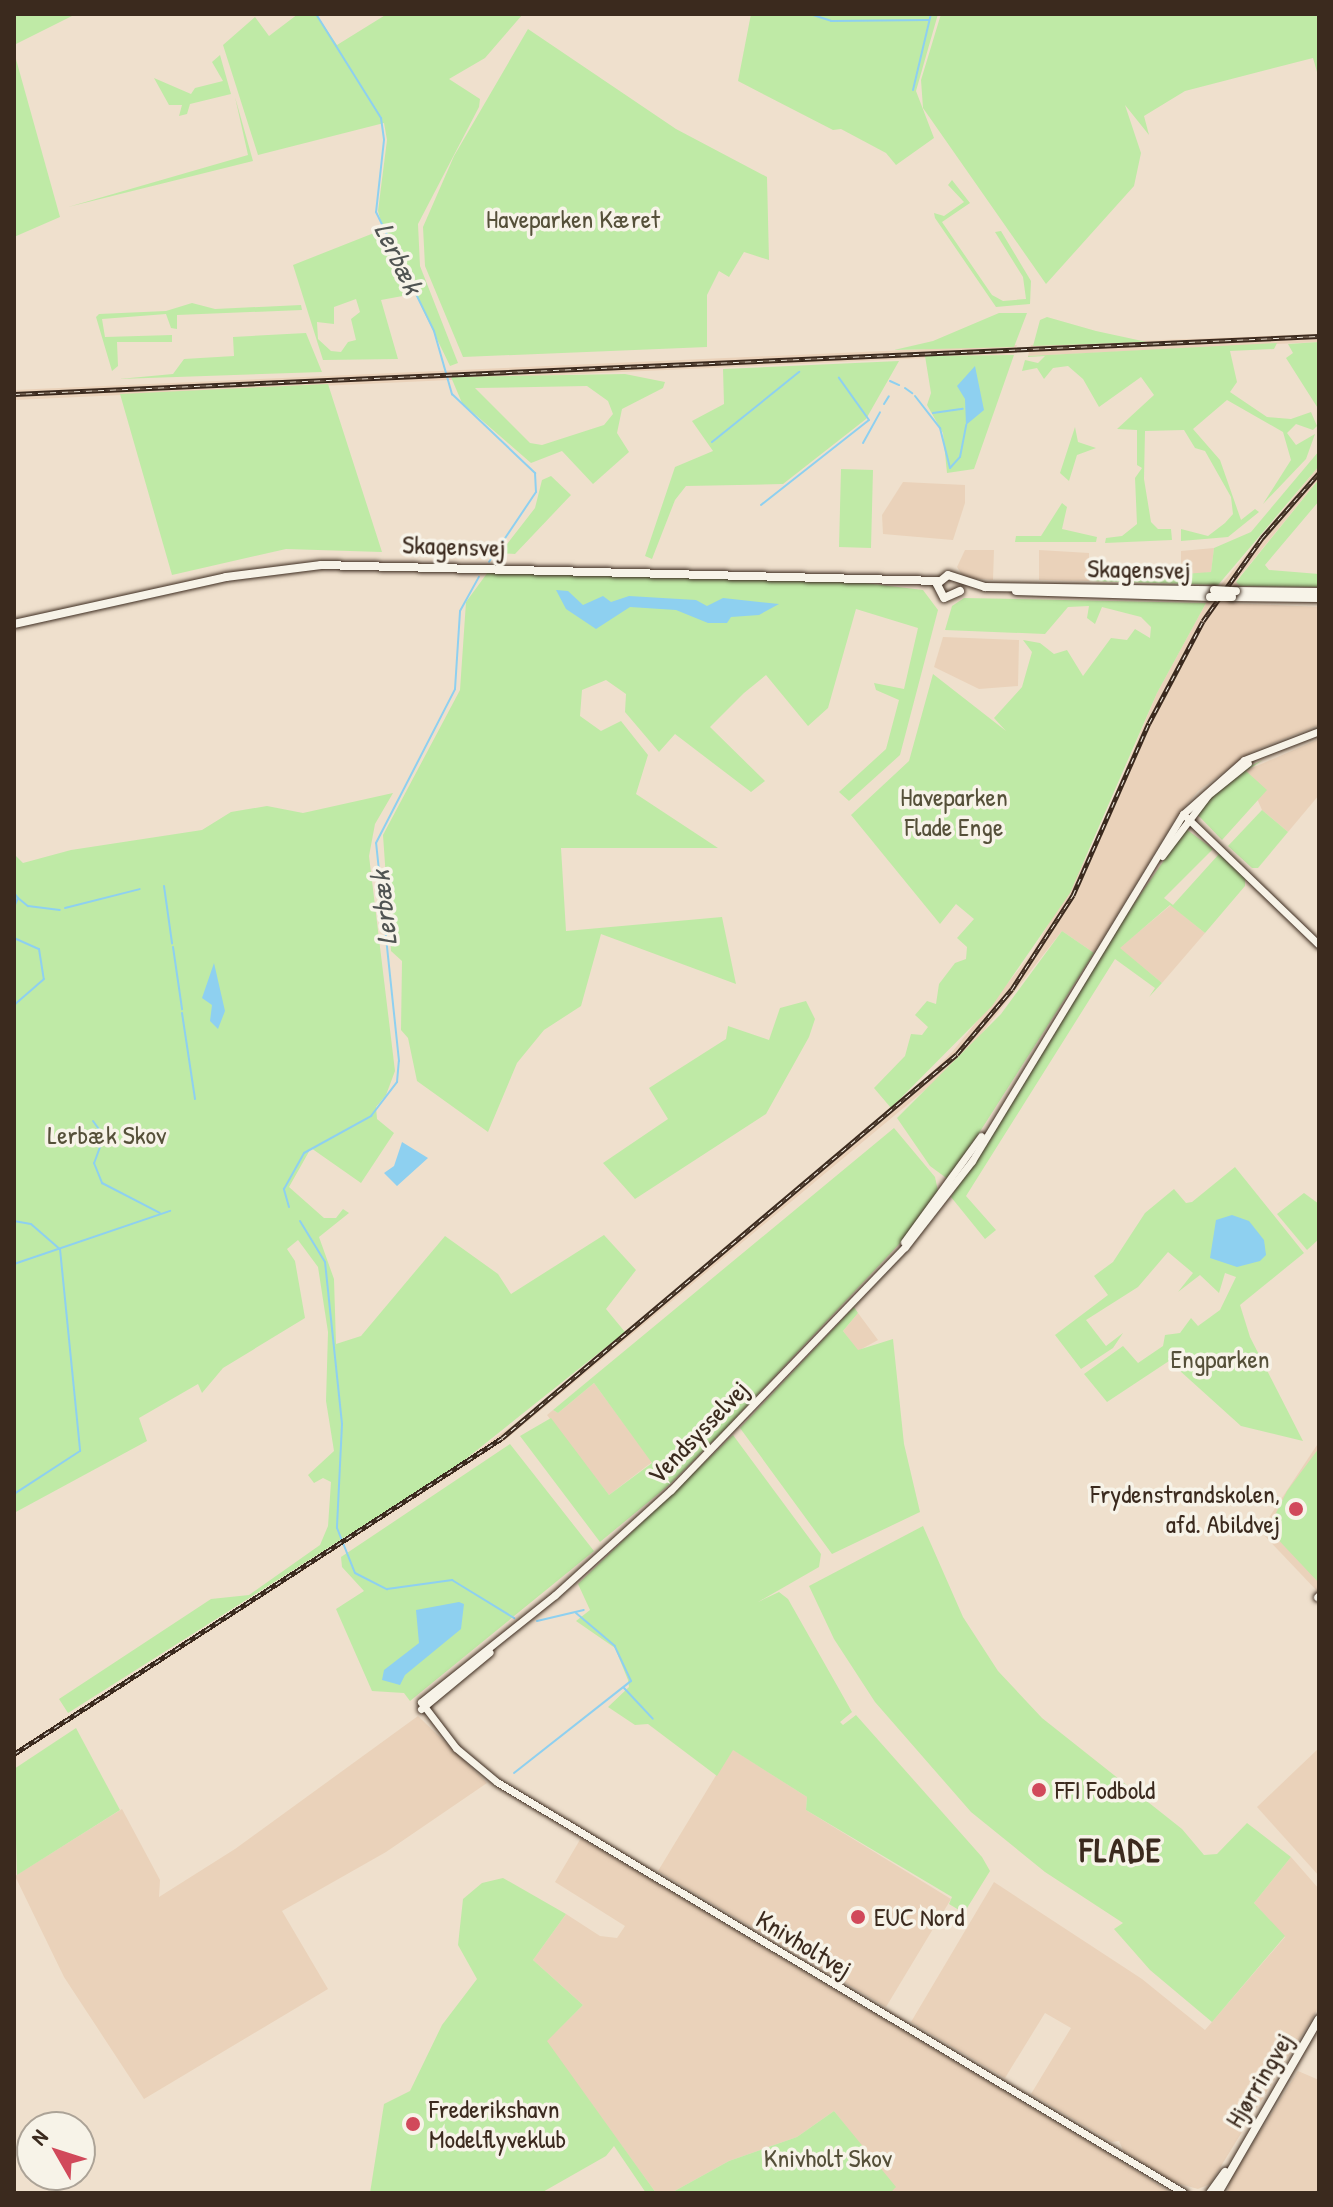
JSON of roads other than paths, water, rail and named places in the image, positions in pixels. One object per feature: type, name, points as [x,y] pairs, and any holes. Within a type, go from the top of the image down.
[{"type":"main road","name":"Skagensvej","points":[[14,624],[226,577],[321,565],[938,585]]},
{"type":"main road","points":[[948,575],[959,586],[947,598],[938,585],[948,575]]},
{"type":"main road","name":"Skagensvej","points":[[959,586],[1212,594],[1319,592]]},
{"type":"main road","name":"Skagensvej","points":[[1234,594],[1319,598]]},
{"type":"main road","name":"Hjørringvej","points":[[1218,2193],[1233,2162],[1319,2019]]},
{"type":"main road","name":"Hjørringvej","points":[[1210,2193],[1233,2162]]},
{"type":"street","name":"Vendsysselvej","points":[[423,1705],[671,1490],[936,1211],[1186,817],[1220,784],[1270,749],[1319,731]]},
{"type":"street","points":[[1186,817],[1319,945]]},
{"type":"street","name":"Knivholtvej","points":[[423,1705],[467,1759],[497,1782],[1184,2193]]},
{"type":"street","name":"Knivholtvej","points":[[1164,2182],[1174,2193]]},
{"type":"water","points":[[975,366],[984,410],[966,425],[965,399],[957,386]]},
{"type":"water","points":[[556,590],[568,591],[583,605],[603,596],[611,602],[629,596],[696,600],[707,606],[723,598],[779,604],[759,615],[731,617],[727,623],[708,623],[676,610],[630,607],[596,629],[566,609]]},
{"type":"water","points":[[214,963],[225,1011],[218,1029],[210,1021],[212,1005],[202,998]]},
{"type":"water","points":[[402,1142],[428,1158],[397,1186],[384,1173],[394,1166]]},
{"type":"water","points":[[1232,1215],[1249,1221],[1264,1240],[1266,1255],[1260,1261],[1237,1267],[1210,1258],[1216,1220]]},
{"type":"water","points":[[459,1602],[464,1604],[461,1629],[405,1675],[400,1685],[382,1680],[384,1670],[419,1643],[416,1610]]},
{"type":"waterway","name":"Lerbæk","points":[[316,14],[381,118],[384,140],[376,212],[434,331],[452,394],[535,473],[536,492],[489,562]]},
{"type":"waterway","points":[[810,14],[831,21],[929,20]]},
{"type":"waterway","points":[[913,90],[931,14]]},
{"type":"waterway","points":[[712,442],[799,372]]},
{"type":"waterway","points":[[761,505],[869,420],[839,378]]},
{"type":"waterway","points":[[890,381],[899,385]]},
{"type":"waterway","points":[[905,388],[912,393]]},
{"type":"waterway","points":[[884,404],[889,396]]},
{"type":"waterway","points":[[915,396],[940,428],[950,468],[960,457],[966,425]]},
{"type":"waterway","points":[[933,413],[963,409]]},
{"type":"waterway","points":[[863,443],[880,412]]},
{"type":"waterway","name":"Lerbæk","points":[[289,1207],[284,1189],[304,1153],[371,1116],[397,1082],[399,1061],[376,843],[455,689],[460,611],[479,577]]},
{"type":"waterway","points":[[164,886],[172,943]]},
{"type":"waterway","points":[[65,908],[140,889]]},
{"type":"waterway","points":[[14,893],[18,898],[14,907]]},
{"type":"waterway","points":[[18,898],[28,906],[60,910]]},
{"type":"waterway","points":[[14,938],[39,949],[44,979],[14,1005]]},
{"type":"waterway","points":[[173,947],[182,1009]]},
{"type":"waterway","points":[[182,1013],[195,1099]]},
{"type":"waterway","points":[[93,1121],[104,1136],[94,1163],[102,1183],[160,1213]]},
{"type":"waterway","points":[[14,1264],[170,1211]]},
{"type":"waterway","points":[[14,1221],[31,1224],[60,1249],[80,1451],[14,1494]]},
{"type":"waterway","name":"Lerbæk","points":[[300,1221],[325,1262],[342,1424],[337,1528],[355,1573],[387,1589],[452,1580],[514,1618]]},
{"type":"waterway","points":[[537,1621],[584,1610]]},
{"type":"waterway","points":[[514,1773],[631,1681],[615,1646],[576,1613]]},
{"type":"waterway","points":[[624,1688],[653,1719]]},
{"type":"railway","points":[[14,394],[1319,336]]},
{"type":"railway","points":[[14,1754],[502,1438],[957,1054],[1012,989],[1073,895],[1149,723],[1203,621],[1262,538],[1319,473]]},
{"type":"place","name":"Frydenstrandskolen, afd. Abildvej","points":[[1296,1509]]},
{"type":"place","name":"FFI Fodbold","points":[[1039,1790]]},
{"type":"place","name":"EUC Nord","points":[[858,1917]]},
{"type":"place","name":"Frederikshavn Modelflyveklub","points":[[413,2124]]},
{"type":"district","name":"FLADE","points":[[1121,1851]]},
{"type":"park label","name":"Haveparken Kæret","points":[[573,219]]},
{"type":"park label","name":"Haveparken Flade Enge","points":[[954,812]]},
{"type":"park label","name":"Lerbæk Skov","points":[[107,1135]]},
{"type":"park label","name":"Engparken","points":[[1220,1359]]},
{"type":"park label","name":"Knivholt Skov","points":[[828,2158]]}]
